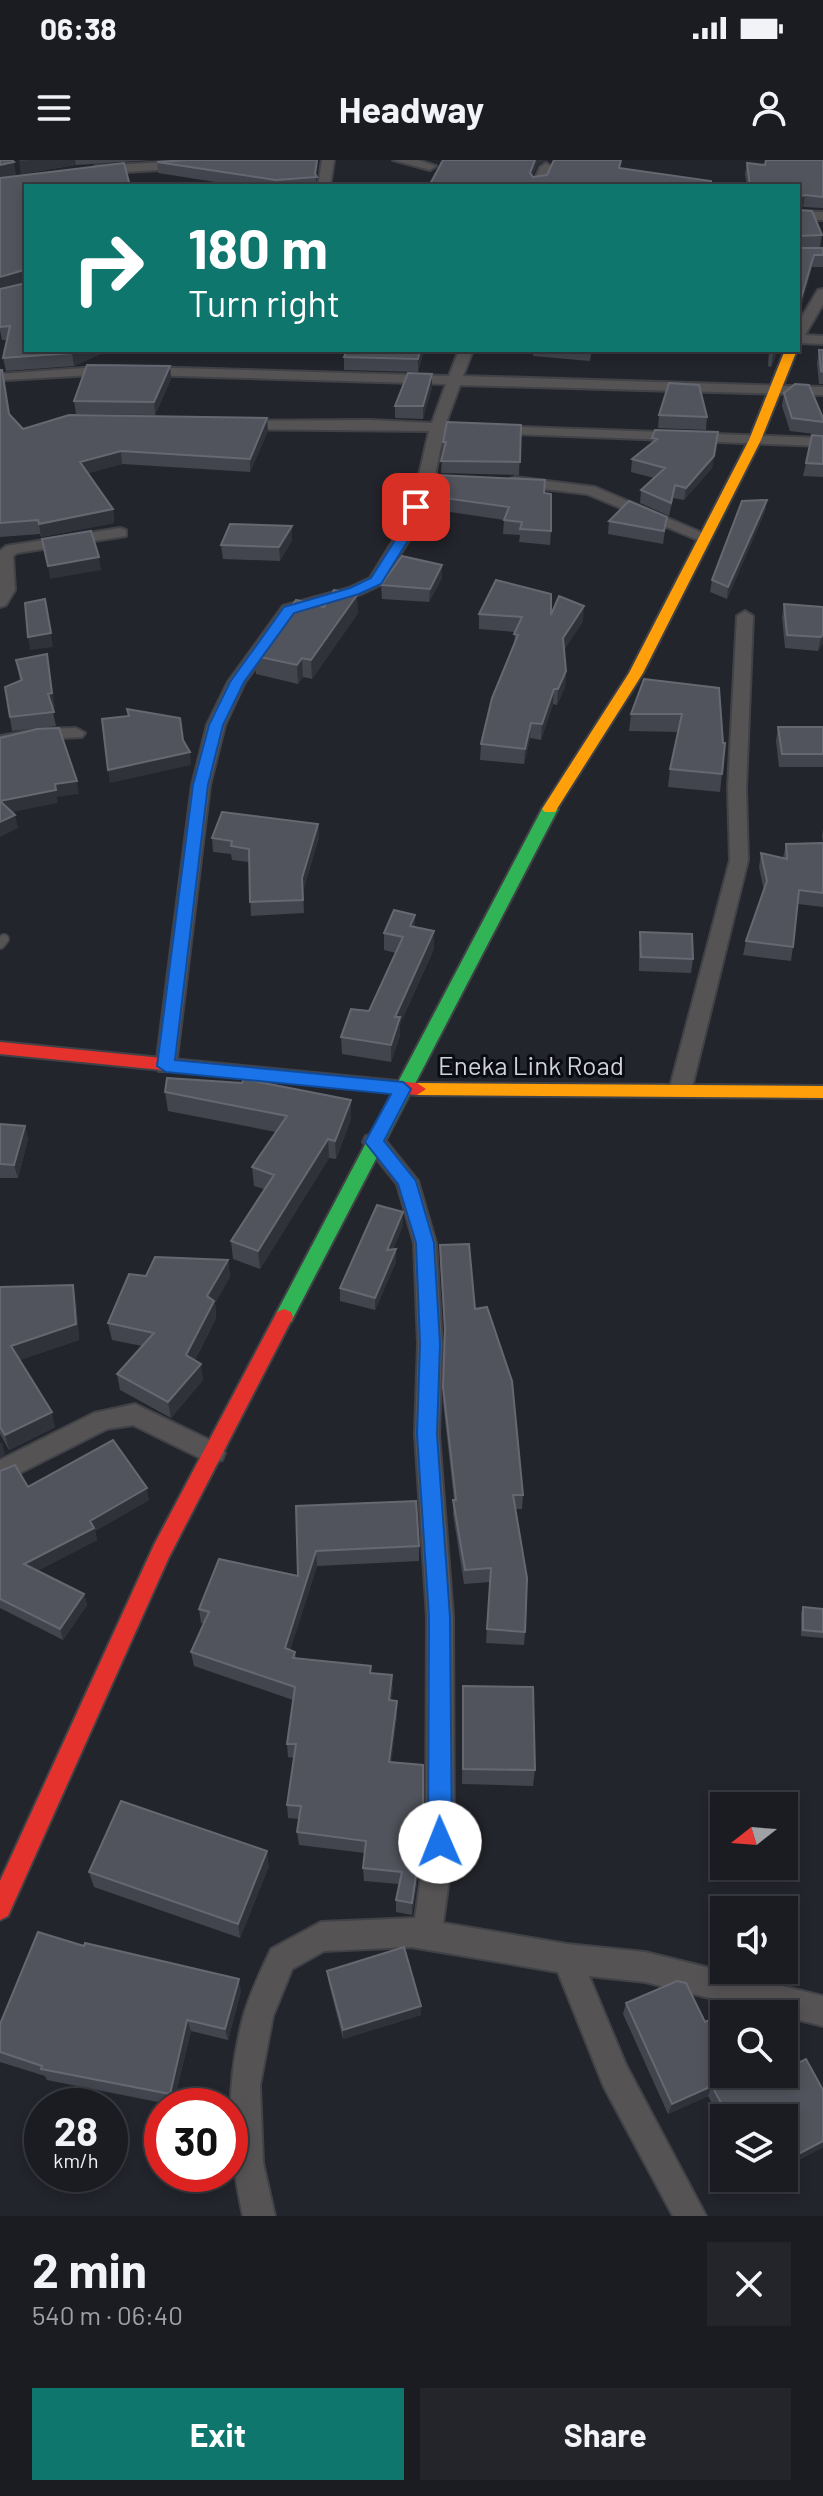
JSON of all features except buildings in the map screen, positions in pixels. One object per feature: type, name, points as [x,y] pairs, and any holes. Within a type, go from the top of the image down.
[{"type":"street","points":[[324,184],[328,160]]},
{"type":"street","points":[[399,160],[430,166]]},
{"type":"street","points":[[76,172],[205,164]]},
{"type":"street","points":[[539,184],[546,167]]},
{"type":"street","points":[[800,215],[823,216]]},
{"type":"street","points":[[800,299],[821,298]]},
{"type":"street","points":[[800,334],[821,298]]},
{"type":"street","points":[[800,337],[823,340]]},
{"type":"street","points":[[166,1066],[201,785],[216,725],[237,682],[289,610],[355,591],[376,581],[433,480],[437,428],[465,352]]},
{"type":"street","points":[[0,1908],[161,1552],[545,818],[636,673],[755,440],[790,352]]},
{"type":"street","points":[[6,376],[110,370],[823,391]]},
{"type":"street","points":[[223,425],[475,429],[823,442]]},
{"type":"street","points":[[496,481],[590,490],[704,537]]},
{"type":"street","points":[[0,602],[7,590],[5,555],[12,549],[120,533]]},
{"type":"street","points":[[680,1091],[739,860],[737,788],[745,616]]},
{"type":"street","points":[[0,742],[39,734],[76,733]]},
{"type":"street","name":"Eneka Link Road","points":[[0,1048],[403,1089],[823,1092]]},
{"type":"street","points":[[374,1142],[407,1181],[425,1243],[430,1344],[427,1434],[440,1617],[440,1842],[427,1935]]},
{"type":"street","points":[[0,1472],[103,1420],[135,1414],[213,1453]]},
{"type":"street","points":[[259,2216],[247,2163],[245,2085],[258,2016],[281,1959],[321,1937],[411,1932],[567,1959],[645,1967],[823,2011]]},
{"type":"street","points":[[567,1959],[615,2076],[690,2216]]},
{"type":"traffic: fast","points":[[284,1317],[550,809]]},
{"type":"traffic: slow","points":[[550,809],[636,673],[755,440],[790,352]]},
{"type":"traffic: slow","points":[[417,1089],[823,1092]]},
{"type":"traffic: jam","points":[[0,1048],[417,1089]]},
{"type":"traffic: jam","points":[[0,1908],[161,1552],[284,1317]]},
{"type":"route","points":[[416,507],[405,534],[376,581],[355,591],[289,610],[271,630],[237,682],[216,725],[201,785],[166,1066],[403,1089],[374,1142],[407,1181],[425,1243],[430,1344],[427,1434],[440,1617],[440,1842]]}]
